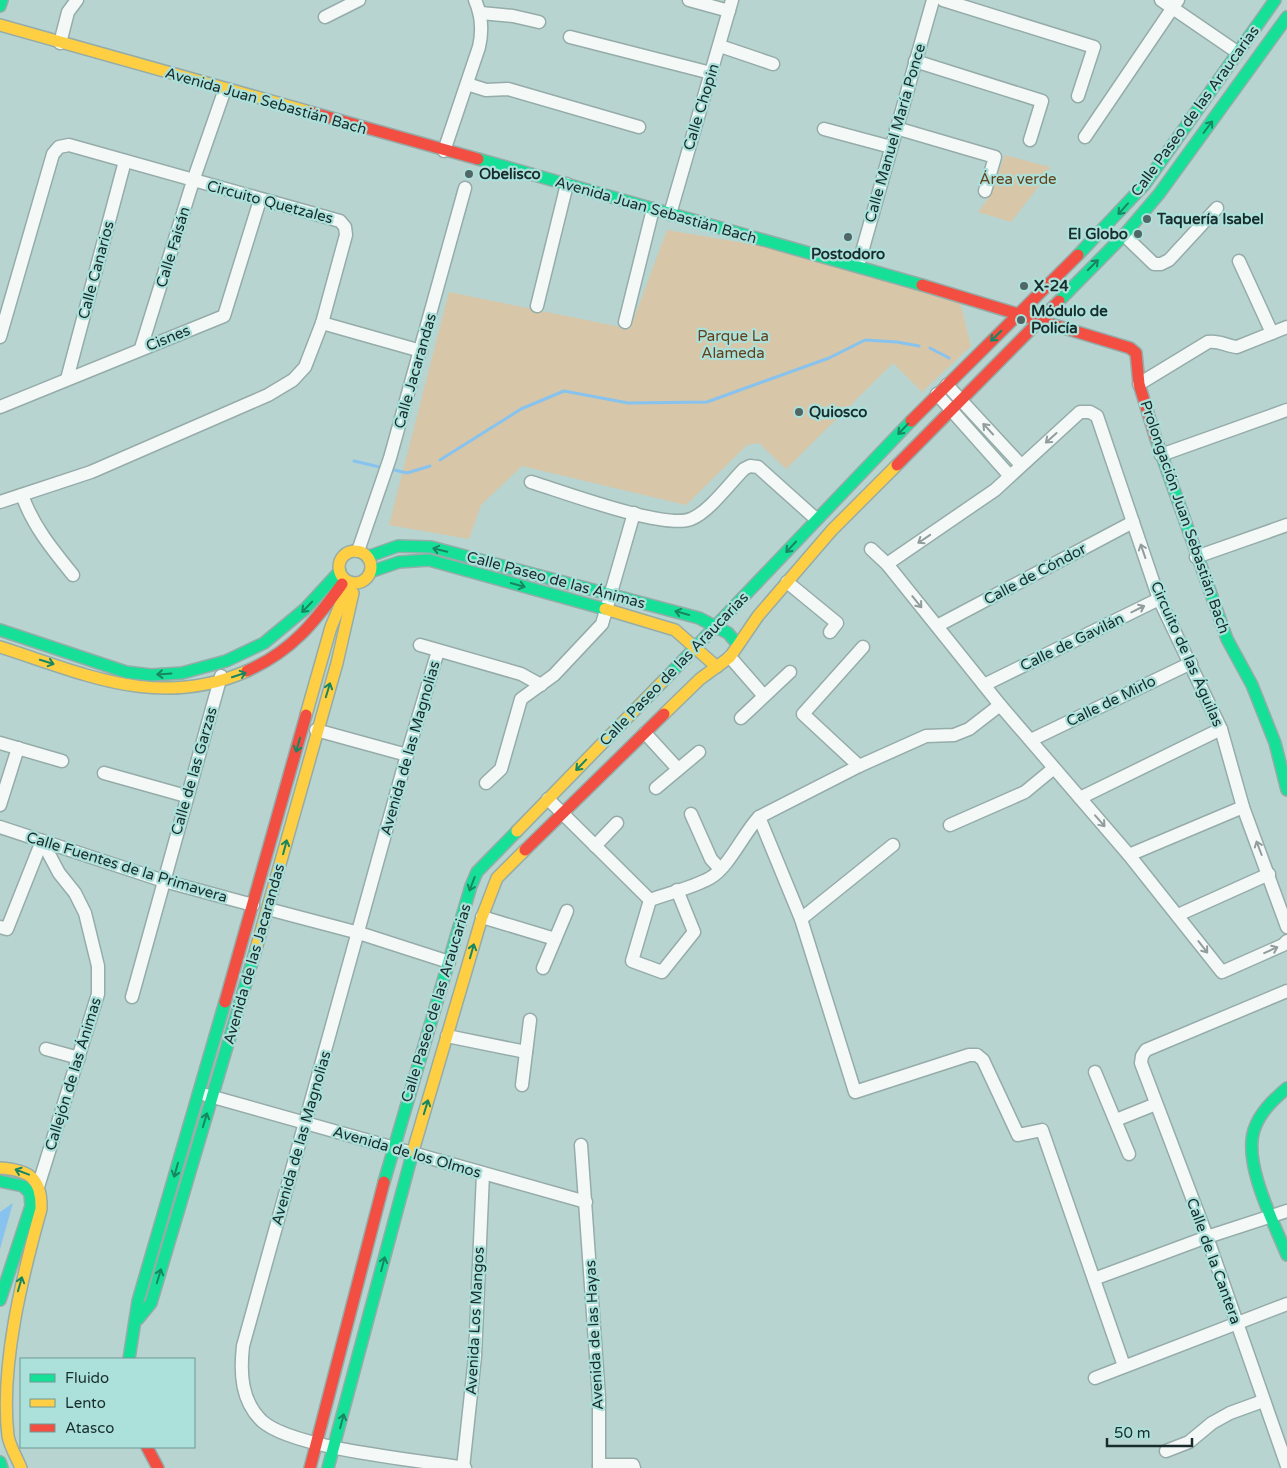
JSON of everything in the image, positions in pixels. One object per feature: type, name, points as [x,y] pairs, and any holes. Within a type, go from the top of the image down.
[{"type":"street","points":[[0,6],[2,0]]},
{"type":"street","points":[[60,43],[68,12],[77,0]]},
{"type":"street","points":[[325,17],[359,0]]},
{"type":"street","points":[[444,151],[480,47],[482,33],[481,13],[476,0]]},
{"type":"street","points":[[689,0],[731,5]]},
{"type":"street","name":"Calle Manuel María Ponce","points":[[858,266],[933,0]]},
{"type":"street","points":[[943,0],[1094,47],[1078,96]]},
{"type":"street","points":[[1161,0],[1176,4],[1237,52]]},
{"type":"street","name":"Calle Paseo de las Araucarias","points":[[310,1468],[318,1444],[393,1149],[471,886],[477,872],[937,394],[1110,223],[1145,184],[1275,0]]},
{"type":"street","points":[[1085,136],[1176,4]]},
{"type":"street","name":"Calle Chopin","points":[[670,214],[731,5]]},
{"type":"street","points":[[481,13],[513,16],[539,22]]},
{"type":"street","name":"Calle Paseo de las Araucarias","points":[[328,1468],[412,1153],[482,917],[497,878],[700,679],[730,657],[758,616],[832,530],[1124,235],[1159,194],[1287,17]]},
{"type":"street","name":"Avenida Juan Sebastián Bach","points":[[0,25],[858,266],[1130,348],[1136,352]]},
{"type":"street","points":[[570,37],[711,73]]},
{"type":"street","points":[[720,46],[774,64]]},
{"type":"street","points":[[915,61],[1042,101],[1030,140]]},
{"type":"street","points":[[467,84],[486,90],[508,89],[639,127]]},
{"type":"street","name":"Calle Faisán","points":[[141,348],[193,181],[225,89]]},
{"type":"street","points":[[824,128],[891,147]]},
{"type":"street","points":[[896,128],[995,157],[985,191]]},
{"type":"street","points":[[1179,138],[1192,148]]},
{"type":"street","name":"Circuito Quetzales","points":[[0,337],[53,154],[59,147],[69,145],[340,221],[344,227],[346,235],[322,323],[305,367],[293,380],[268,395],[91,472],[0,502]]},
{"type":"street","name":"Calle Canarios","points":[[67,379],[126,161]]},
{"type":"street","points":[[537,306],[566,184]]},
{"type":"street","name":"Calle Jacarandas","points":[[362,554],[421,351],[465,188]]},
{"type":"street","name":"Cisnes","points":[[0,407],[141,348],[224,316],[260,200]]},
{"type":"street","points":[[1124,235],[1154,264],[1161,264],[1169,260],[1217,208]]},
{"type":"street","points":[[625,322],[654,209]]},
{"type":"street","points":[[1239,261],[1272,333]]},
{"type":"street","points":[[322,323],[421,351]]},
{"type":"street","points":[[1139,384],[1208,342],[1216,340],[1228,346],[1237,347],[1287,327]]},
{"type":"street","name":"Prolongación Juan Sebastián Bach","points":[[1136,352],[1139,384],[1196,557],[1227,639],[1252,685],[1275,743],[1287,790]]},
{"type":"street","points":[[947,385],[1021,465]]},
{"type":"street","points":[[937,394],[1009,475]]},
{"type":"street","points":[[1161,455],[1287,410]]},
{"type":"street","name":"Circuito de las Águilas","points":[[887,564],[995,490],[1009,475],[1080,412],[1090,412],[1097,416],[1159,598],[1222,729],[1244,807],[1287,927]]},
{"type":"street","points":[[531,482],[634,513],[679,522],[690,520],[700,514],[744,469],[750,466],[758,467],[816,519]]},
{"type":"street","points":[[22,495],[29,515],[41,535],[73,574]]},
{"type":"street","points":[[486,783],[501,768],[521,699],[554,675],[602,624],[613,594],[634,513]]},
{"type":"street","name":"Calle de Cóndor","points":[[936,626],[1133,522]]},
{"type":"street","points":[[1196,557],[1287,525]]},
{"type":"street","name":"Calle Paseo de las Ánimas","points":[[717,667],[704,658],[696,646],[681,632],[667,626],[429,560],[411,558],[395,561],[370,572],[364,580],[348,579],[343,557],[390,546],[410,544],[430,547],[699,618],[716,625],[728,633],[738,645]]},
{"type":"street","points":[[871,549],[887,564],[984,686],[1178,915],[1222,972],[1283,945],[1287,940]]},
{"type":"street","points":[[362,554],[371,567],[370,572]]},
{"type":"street","points":[[0,647],[121,685],[149,689],[219,681],[245,673],[276,657],[308,629],[348,579]]},
{"type":"street","points":[[0,630],[126,672],[151,675],[182,673],[226,661],[264,643],[348,579]]},
{"type":"street","name":"Avenida de las Jacarandas","points":[[129,1358],[131,1342],[138,1319],[138,1301],[254,905],[326,644],[348,579]]},
{"type":"street","name":"Avenida de las Jacarandas","points":[[138,1319],[151,1303],[268,909],[316,730],[347,629],[348,579]]},
{"type":"street","points":[[787,582],[837,623],[830,632]]},
{"type":"street","name":"Calle de Gavilán","points":[[984,686],[1159,598]]},
{"type":"street","points":[[308,629],[317,626],[325,635],[326,644]]},
{"type":"street","name":"Avenida de las Magnolias","points":[[420,646],[521,674],[541,685]]},
{"type":"street","points":[[859,766],[803,714],[863,647]]},
{"type":"street","name":"Avenida de las Magnolias","points":[[438,651],[407,755],[306,1124],[242,1346],[240,1366],[242,1386],[250,1404],[262,1421],[281,1433],[318,1444],[464,1468]]},
{"type":"street","points":[[730,657],[764,696]]},
{"type":"street","name":"Calle de las Garzas","points":[[132,997],[186,796],[226,661]]},
{"type":"street","name":"Calle de Mirlo","points":[[1031,740],[1191,663]]},
{"type":"street","points":[[740,718],[790,672]]},
{"type":"street","points":[[650,900],[710,878],[720,869],[759,817],[859,766],[926,736],[954,735],[969,729],[1000,705]]},
{"type":"street","points":[[1080,798],[1222,729]]},
{"type":"street","points":[[316,730],[407,755]]},
{"type":"street","points":[[645,733],[678,769]]},
{"type":"street","points":[[0,743],[62,761]]},
{"type":"street","points":[[0,804],[18,748]]},
{"type":"street","points":[[656,788],[699,752]]},
{"type":"street","points":[[950,825],[1025,792],[1054,768]]},
{"type":"street","points":[[104,773],[186,796]]},
{"type":"street","points":[[548,799],[650,900]]},
{"type":"street","points":[[1128,855],[1244,807]]},
{"type":"street","points":[[691,814],[711,859],[720,869]]},
{"type":"street","points":[[759,817],[801,919],[855,1092],[969,1054],[977,1055],[983,1060],[1018,1135],[1042,1130],[1124,1366]]},
{"type":"street","points":[[595,846],[617,823]]},
{"type":"street","name":"Calle Fuentes de la Primavera","points":[[0,827],[164,881],[254,905]]},
{"type":"street","points":[[0,927],[7,929],[42,841]]},
{"type":"street","name":"Callejón de las Ánimas","points":[[32,1199],[39,1186],[98,994],[98,966],[85,912],[75,893],[59,873],[42,841]]},
{"type":"street","points":[[801,919],[893,845]]},
{"type":"street","points":[[1178,915],[1269,874]]},
{"type":"street","points":[[650,900],[632,961],[662,972],[694,932],[677,890]]},
{"type":"street","points":[[268,909],[359,933],[449,962]]},
{"type":"street","points":[[543,968],[568,911]]},
{"type":"street","points":[[482,917],[555,939]]},
{"type":"street","name":"Calle de la Cantera","points":[[1287,991],[1146,1050],[1142,1056],[1141,1063],[1207,1237],[1263,1401],[1283,1443],[1287,1466]]},
{"type":"street","points":[[522,1085],[530,1020]]},
{"type":"street","points":[[447,1036],[526,1052]]},
{"type":"street","points":[[46,1049],[79,1058]]},
{"type":"street","points":[[1095,1072],[1129,1154]]},
{"type":"street","points":[[1287,1088],[1272,1100],[1259,1116],[1252,1137],[1254,1160],[1287,1255]]},
{"type":"street","name":"Avenida de los Olmos","points":[[199,1093],[586,1202]]},
{"type":"street","points":[[1116,1120],[1156,1104]]},
{"type":"street","name":"Avenida de las Hayas","points":[[581,1145],[599,1398],[599,1466]]},
{"type":"street","points":[[0,1168],[21,1170],[32,1176],[39,1186],[42,1196],[41,1209],[4,1341],[1,1370],[2,1404],[9,1438],[21,1468]]},
{"type":"street","name":"Avenida Los Mangos","points":[[464,1468],[475,1356],[483,1174]]},
{"type":"street","points":[[0,1181],[24,1185],[31,1192],[32,1199],[0,1300]]},
{"type":"street","points":[[1094,1279],[1207,1237],[1287,1210]]},
{"type":"street","points":[[1096,1378],[1287,1304]]},
{"type":"street","points":[[1166,1451],[1188,1442],[1212,1423],[1230,1413],[1263,1401]]},
{"type":"street","points":[[148,1448],[158,1468]]},
{"type":"street","points":[[0,1462],[2,1468]]},
{"type":"street","points":[[599,1466],[633,1465],[634,1468]]},
{"type":"green space","name":"Área verde","points":[[1005,155],[1050,167],[1039,186],[1011,222],[978,212],[989,197]]},
{"type":"green space","name":"Parque La Alameda","points":[[667,230],[768,247],[959,298],[971,346],[922,392],[893,363],[786,469],[759,443],[747,445],[686,505],[522,466],[481,505],[469,539],[389,525],[449,292],[630,329]]},
{"type":"water","points":[[13,1203],[0,1249],[0,1212]]},
{"type":"waterway","points":[[440,460],[521,409],[564,391],[628,403],[707,402],[829,358],[865,340],[897,342],[919,346]]},
{"type":"waterway","points":[[930,348],[949,358]]},
{"type":"waterway","points":[[354,461],[384,468]]},
{"type":"waterway","points":[[390,469],[407,473],[430,466]]},
{"type":"traffic: fast","points":[[0,6],[2,0]]},
{"type":"traffic: fast","points":[[1078,255],[1145,184],[1275,0]]},
{"type":"traffic: fast","points":[[1059,301],[1124,235],[1159,194],[1287,17]]},
{"type":"traffic: fast","points":[[478,159],[922,285]]},
{"type":"traffic: fast","points":[[667,677],[911,421]]},
{"type":"traffic: fast","points":[[1156,439],[1227,639],[1252,685],[1275,743],[1287,790]]},
{"type":"traffic: fast","points":[[367,557],[398,546],[431,547],[699,618],[728,633],[738,645]]},
{"type":"traffic: fast","points":[[370,572],[399,562],[429,560],[605,609]]},
{"type":"traffic: fast","points":[[0,630],[126,672],[151,675],[182,673],[226,661],[264,643],[305,609],[340,571]]},
{"type":"traffic: fast","points":[[384,1182],[471,886],[477,872],[517,831]]},
{"type":"traffic: fast","points":[[138,1319],[151,1303],[256,949]]},
{"type":"traffic: fast","points":[[129,1358],[138,1301],[225,1002]]},
{"type":"traffic: fast","points":[[1287,1088],[1263,1112],[1254,1130],[1252,1144],[1256,1176],[1287,1255]]},
{"type":"traffic: fast","points":[[328,1468],[413,1151]]},
{"type":"traffic: fast","points":[[0,1181],[23,1186],[30,1193],[31,1206],[0,1300]]},
{"type":"traffic: fast","points":[[0,1462],[2,1468]]},
{"type":"traffic: slow","points":[[0,25],[310,112]]},
{"type":"traffic: slow","points":[[664,714],[700,679],[730,657],[758,616],[832,530],[897,465]]},
{"type":"traffic: slow","points":[[355,551],[366,556],[371,567],[366,578],[355,583],[344,578],[339,567],[344,556],[355,551]]},
{"type":"traffic: slow","points":[[306,715],[331,627],[350,582]]},
{"type":"traffic: slow","points":[[256,949],[337,663],[353,593]]},
{"type":"traffic: slow","points":[[605,609],[675,630],[717,667]]},
{"type":"traffic: slow","points":[[0,647],[92,677],[152,688],[183,688],[214,682],[247,671]]},
{"type":"traffic: slow","points":[[517,831],[667,677]]},
{"type":"traffic: slow","points":[[413,1151],[482,917],[497,878],[525,850]]},
{"type":"traffic: slow","points":[[0,1168],[19,1171],[32,1178],[36,1183],[41,1198],[41,1209],[14,1322],[7,1381],[6,1409],[8,1436],[21,1468]]},
{"type":"traffic: jam","points":[[310,112],[478,159]]},
{"type":"traffic: jam","points":[[911,421],[1078,255]]},
{"type":"traffic: jam","points":[[922,285],[1130,348],[1136,353],[1139,384],[1156,439]]},
{"type":"traffic: jam","points":[[897,465],[1059,301]]},
{"type":"traffic: jam","points":[[247,671],[277,654],[301,635],[342,584]]},
{"type":"traffic: jam","points":[[525,850],[664,714]]},
{"type":"traffic: jam","points":[[225,1002],[306,715]]},
{"type":"traffic: jam","points":[[310,1468],[384,1182]]},
{"type":"traffic: jam","points":[[148,1448],[158,1468]]},
{"type":"place","name":"Obelisco","points":[[469,174]]},
{"type":"place","name":"Taquería Isabel","points":[[1147,219]]},
{"type":"place","name":"El Globo","points":[[1138,234]]},
{"type":"place","name":"Postodoro","points":[[848,237]]},
{"type":"place","name":"X-24","points":[[1024,286]]},
{"type":"place","name":"Módulo de Policía","points":[[1021,320]]},
{"type":"place","name":"Quiosco","points":[[799,412]]}]
